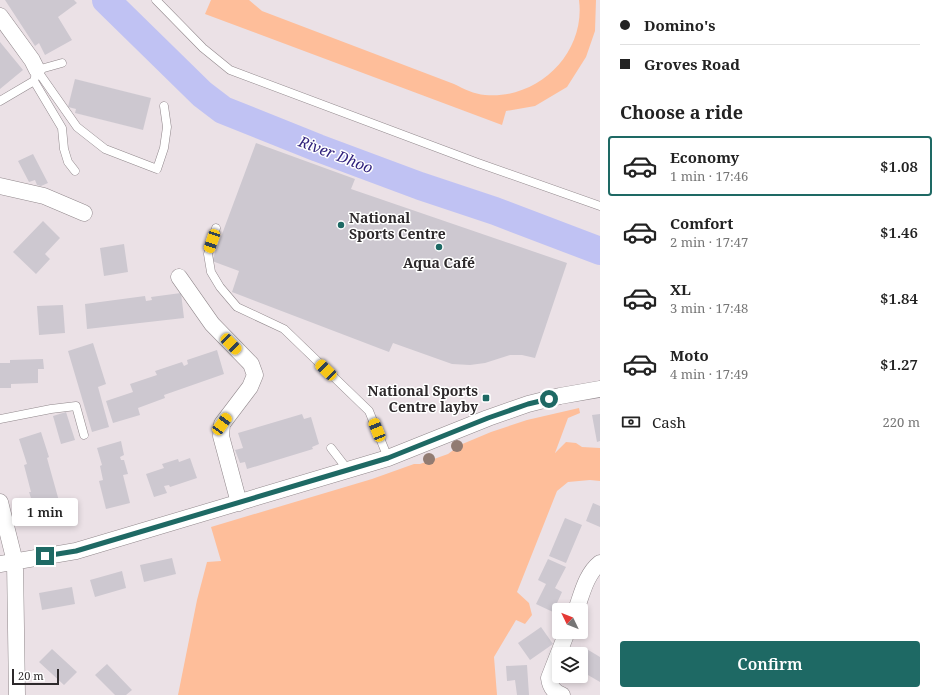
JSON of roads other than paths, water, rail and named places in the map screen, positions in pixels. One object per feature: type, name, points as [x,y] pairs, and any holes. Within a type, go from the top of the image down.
[{"type":"street","points":[[0,16],[32,60],[36,75]]},
{"type":"street","points":[[0,186],[44,196],[84,213]]},
{"type":"street","points":[[179,277],[212,324],[250,364],[255,376],[250,387],[222,424],[221,436],[239,503]]},
{"type":"street","points":[[8,563],[76,551],[388,458],[488,418],[528,404],[560,396],[600,389]]},
{"type":"street","points":[[0,502],[8,563],[17,695]]},
{"type":"street","points":[[579,603],[589,576],[594,568],[600,563]]},
{"type":"street","points":[[562,695],[553,690],[548,678],[564,639]]},
{"type":"lane","points":[[156,0],[203,48],[230,70],[484,165],[600,206]]},
{"type":"lane","points":[[0,101],[36,75],[62,63]]},
{"type":"lane","points":[[36,75],[77,127],[105,149],[157,169],[164,148],[167,127],[164,106]]},
{"type":"lane","points":[[36,75],[62,128],[64,150],[68,162],[76,172]]},
{"type":"lane","points":[[216,228],[208,254],[211,272],[220,287],[237,306],[284,329],[369,411],[388,458]]},
{"type":"lane","points":[[0,419],[44,410],[76,406],[84,435]]},
{"type":"lane","points":[[331,448],[348,470]]},
{"type":"waterway","name":"River Dhoo","points":[[106,0],[202,94],[223,110],[318,148],[420,186],[495,211],[600,251]]},
{"type":"place","name":"National Sports Centre","points":[[341,225]]},
{"type":"place","name":"Aqua Café","points":[[439,247]]},
{"type":"place","name":"National Sports Centre layby","points":[[486,398]]}]
